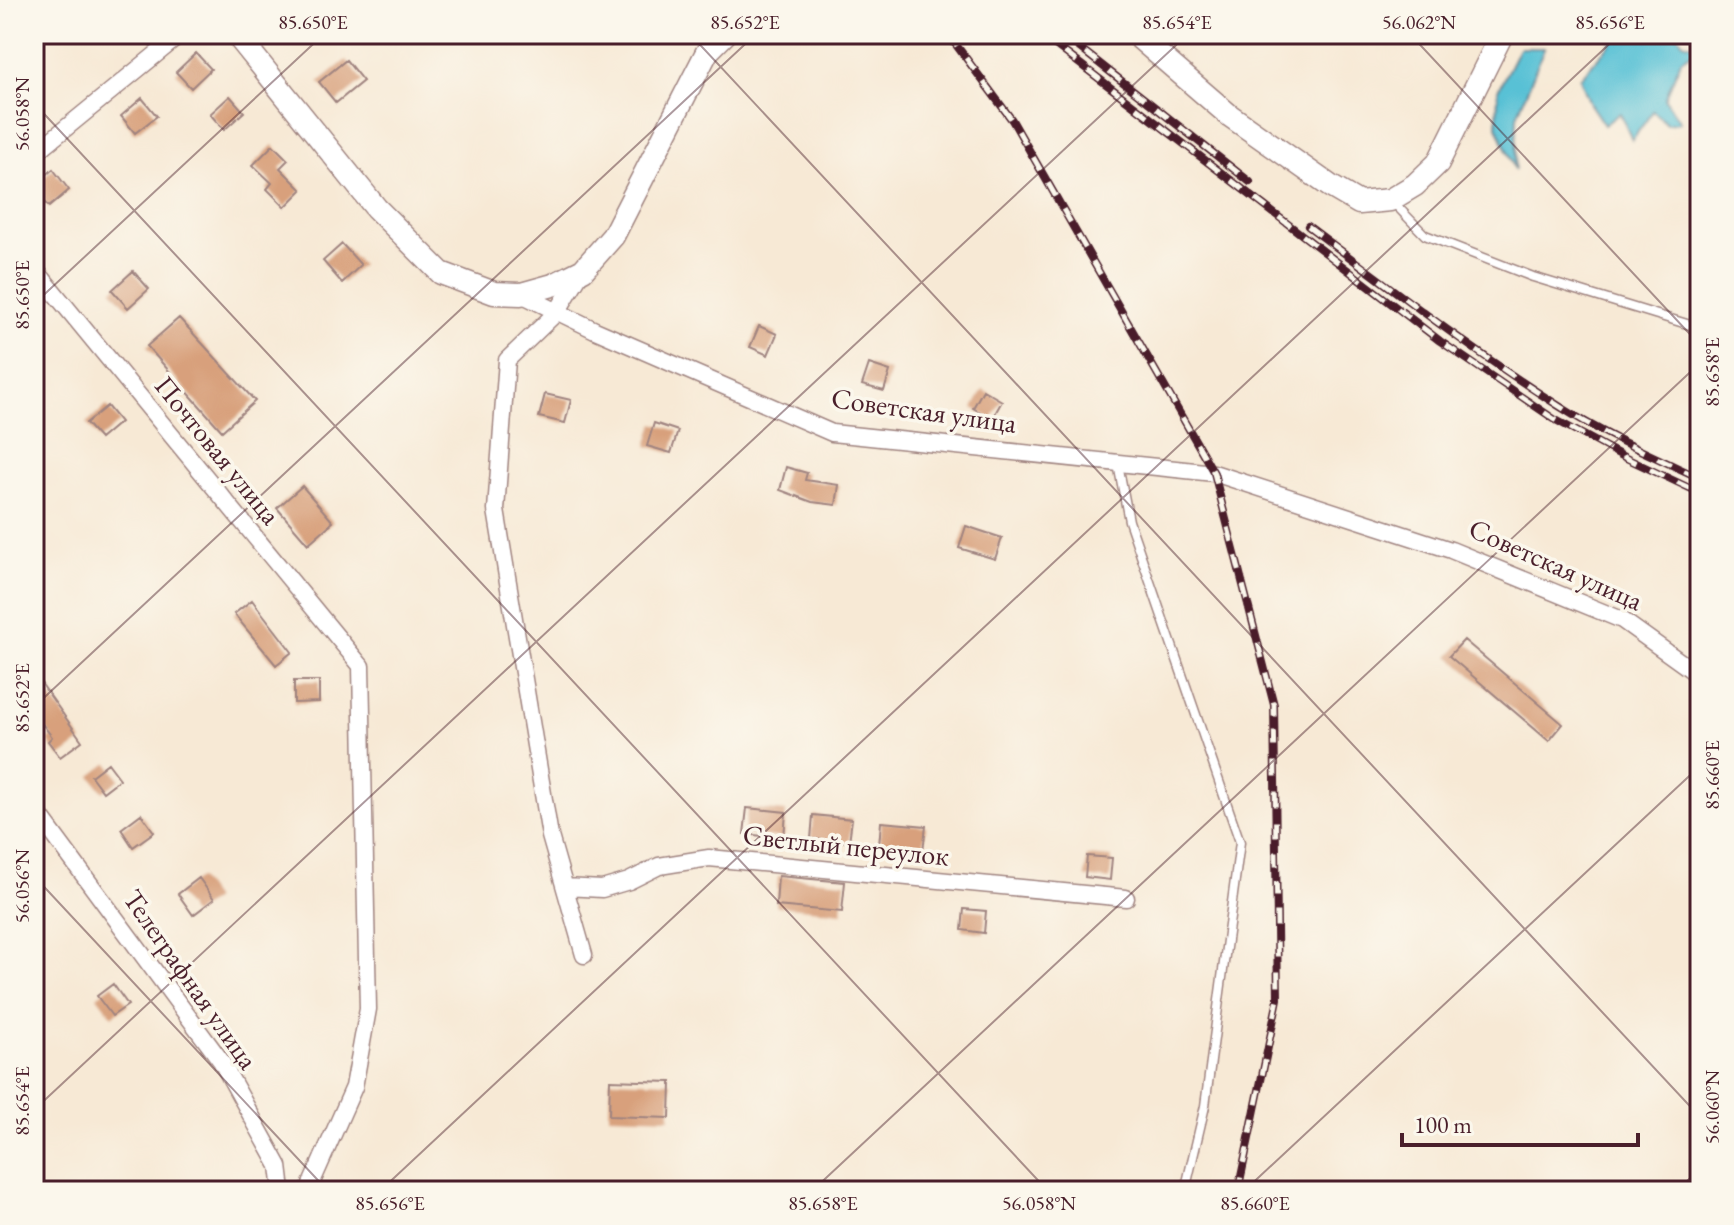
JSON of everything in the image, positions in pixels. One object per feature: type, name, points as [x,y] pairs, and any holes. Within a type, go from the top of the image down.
[{"type":"street","points":[[34,154],[181,34]]},
{"type":"street","name":"Советская улица","points":[[236,34],[376,208],[441,273],[494,293],[521,294],[832,433],[1214,473],[1451,550],[1622,620],[1700,676]]},
{"type":"street","points":[[584,955],[550,836],[496,510],[507,360],[557,312],[583,270],[613,236],[707,52],[725,34]]},
{"type":"street","points":[[1135,34],[1229,115],[1359,203],[1390,200],[1415,185],[1438,163],[1502,34]]},
{"type":"street","name":"Почтовая улица","points":[[34,268],[361,666],[368,1009],[354,1087],[308,1191]]},
{"type":"street","points":[[521,294],[553,285],[583,270]]},
{"type":"street","name":"Телеграфная улица","points":[[34,808],[221,1061],[279,1166],[282,1191]]},
{"type":"street","name":"Светлый переулок","points":[[565,887],[602,889],[629,881],[659,866],[709,858],[1126,898]]},
{"type":"lane","points":[[1390,200],[1425,235],[1533,277],[1700,328]]},
{"type":"lane","points":[[1118,463],[1129,521],[1240,842],[1205,1106],[1185,1191]]},
{"type":"water","points":[[1619,34],[1677,34],[1683,42],[1700,47],[1700,55],[1693,52],[1681,60],[1665,99],[1680,122],[1667,124],[1653,111],[1632,140],[1620,113],[1604,125],[1590,104],[1580,78]]},
{"type":"water","points":[[1519,48],[1544,48],[1517,116],[1515,170],[1497,126],[1498,90]]},
{"type":"building","points":[[196,53],[211,69],[191,88],[176,72]]},
{"type":"building","points":[[346,60],[363,81],[336,103],[319,82]]},
{"type":"building","points":[[230,96],[244,112],[224,130],[210,114]]},
{"type":"building","points":[[142,98],[157,116],[135,133],[121,116]]},
{"type":"building","points":[[273,145],[288,160],[280,168],[302,190],[285,207],[267,189],[272,183],[253,165]]},
{"type":"building","points":[[53,169],[69,190],[49,207],[34,192],[34,186]]},
{"type":"building","points":[[342,244],[361,265],[342,283],[323,261]]},
{"type":"building","points":[[133,271],[149,289],[128,308],[112,290]]},
{"type":"building","points":[[179,318],[255,401],[222,431],[147,346]]},
{"type":"building","points":[[759,326],[777,334],[768,355],[750,347]]},
{"type":"building","points":[[869,364],[890,371],[884,391],[862,385]]},
{"type":"building","points":[[983,390],[1002,401],[992,419],[973,408]]},
{"type":"building","points":[[545,394],[571,400],[565,423],[539,417]]},
{"type":"building","points":[[107,406],[120,422],[100,439],[86,423]]},
{"type":"building","points":[[654,423],[678,431],[671,453],[647,446]]},
{"type":"building","points":[[786,467],[807,473],[805,480],[839,485],[836,505],[812,502],[780,490]]},
{"type":"building","points":[[302,486],[333,522],[308,544],[277,508]]},
{"type":"building","points":[[966,526],[1002,538],[995,559],[959,548]]},
{"type":"building","points":[[252,600],[292,652],[276,665],[234,614]]},
{"type":"building","points":[[1464,640],[1563,724],[1549,741],[1449,656]]},
{"type":"building","points":[[294,681],[319,681],[319,702],[294,703]]},
{"type":"building","points":[[41,683],[82,741],[60,757],[48,741],[52,737],[34,713],[34,689]]},
{"type":"building","points":[[108,763],[120,779],[103,792],[91,776]]},
{"type":"building","points":[[747,808],[786,812],[784,838],[744,834]]},
{"type":"building","points":[[141,814],[154,832],[133,847],[121,829]]},
{"type":"building","points":[[813,815],[852,819],[849,842],[811,839]]},
{"type":"building","points":[[881,822],[926,826],[923,851],[879,846]]},
{"type":"building","points":[[1087,856],[1112,858],[1110,880],[1085,877]]},
{"type":"building","points":[[778,876],[845,882],[842,912],[776,906]]},
{"type":"building","points":[[199,878],[214,899],[193,915],[178,894]]},
{"type":"building","points":[[964,909],[986,911],[984,933],[962,930]]},
{"type":"building","points":[[113,984],[128,1005],[112,1016],[97,996]]},
{"type":"building","points":[[610,1080],[671,1082],[670,1118],[609,1116]]},
{"type":"railway","points":[[948,34],[1012,120],[1214,473],[1274,705],[1278,999],[1238,1191]]},
{"type":"railway","points":[[1041,34],[1440,341],[1554,419],[1700,493]]},
{"type":"railway","points":[[1062,34],[1250,182]]},
{"type":"railway","points":[[1308,226],[1463,341],[1576,417],[1700,478]]}]
